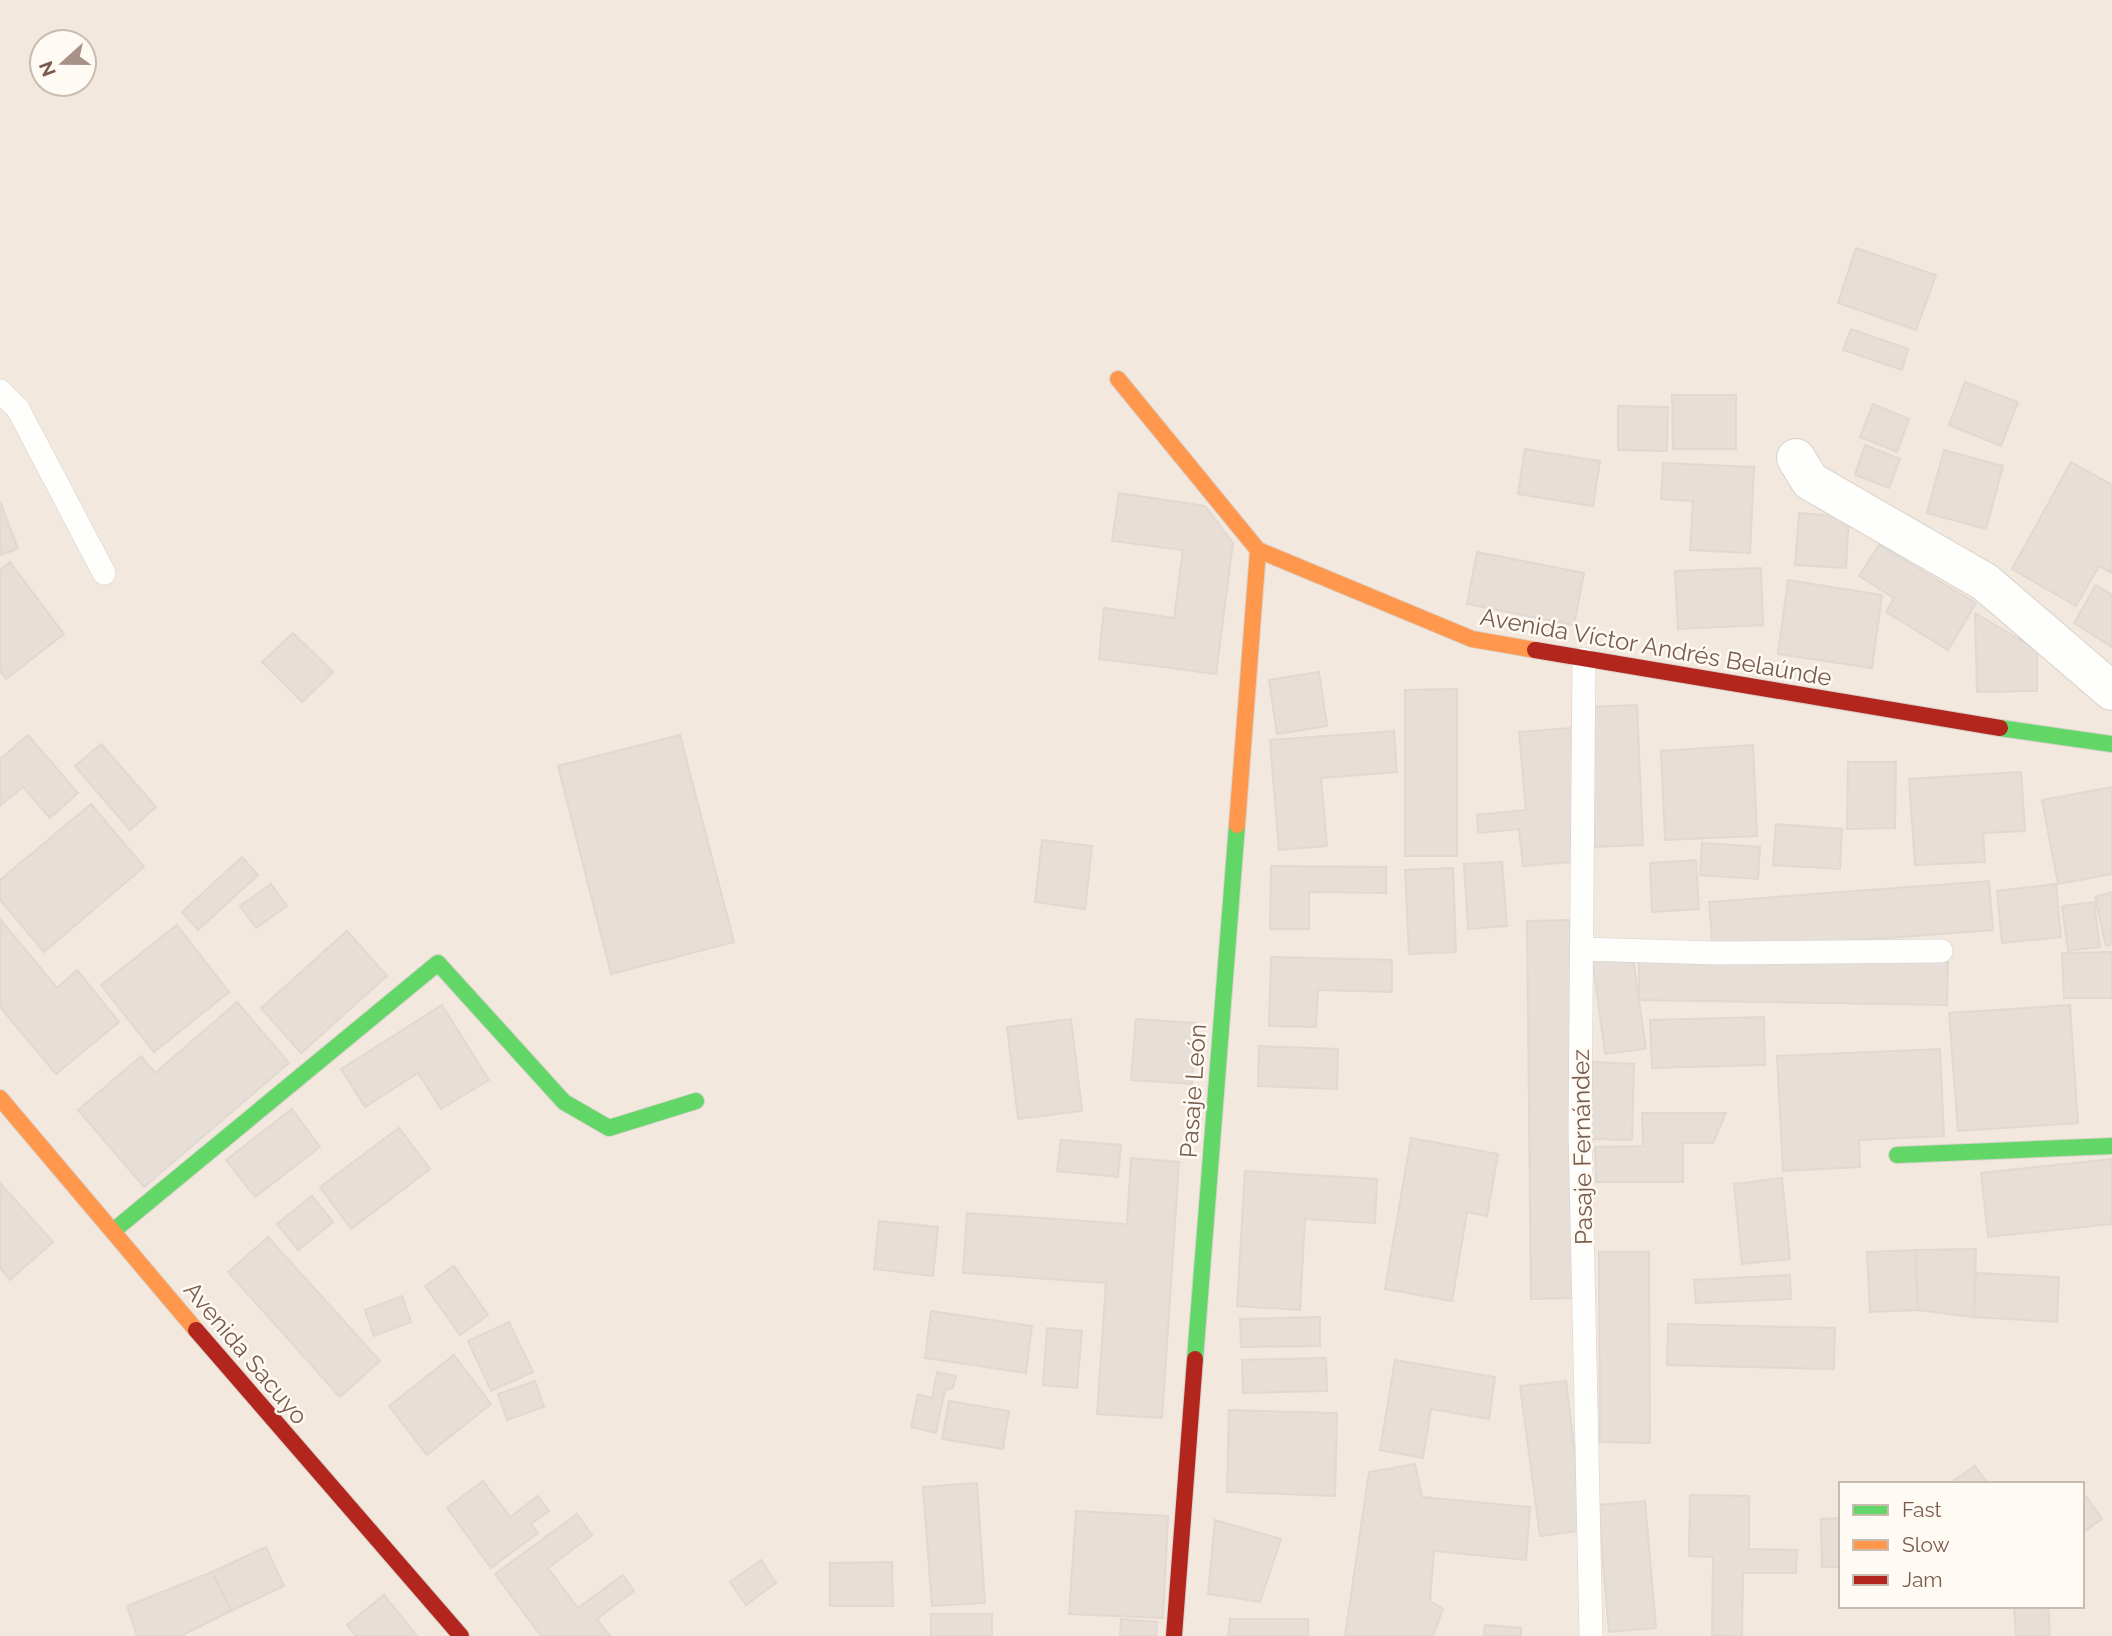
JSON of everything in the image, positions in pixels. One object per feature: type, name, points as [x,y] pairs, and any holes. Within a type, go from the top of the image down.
[{"type":"street","name":"Avenida Víctor Andrés Belaúnde","points":[[1118,379],[1258,550],[1472,639],[1927,718],[2112,744]]},
{"type":"street","points":[[1797,458],[1811,481],[1985,582],[2112,691]]},
{"type":"street","name":"Pasaje León","points":[[1174,1636],[1258,550]]},
{"type":"street","points":[[113,1231],[438,963],[564,1102],[609,1128],[696,1101]]},
{"type":"street","name":"Avenida Sacuyo","points":[[0,1098],[461,1636]]},
{"type":"street","points":[[1897,1155],[2112,1146]]},
{"type":"lane","points":[[0,391],[18,409],[104,573]]},
{"type":"lane","name":"Pasaje Fernández","points":[[1584,659],[1580,1129],[1591,1636]]},
{"type":"lane","points":[[1582,949],[1717,953],[1941,951]]},
{"type":"shaded area","points":[[0,0],[2112,0],[2112,1636],[0,1636]]},
{"type":"building","points":[[1856,248],[1936,275],[1916,330],[1838,303]]},
{"type":"building","points":[[1851,329],[1908,349],[1902,370],[1843,350]]},
{"type":"building","points":[[1965,382],[2018,402],[2001,446],[1949,425]]},
{"type":"building","points":[[1672,395],[1736,395],[1736,449],[1673,449]]},
{"type":"building","points":[[1873,404],[1909,419],[1897,452],[1860,437]]},
{"type":"building","points":[[1618,406],[1668,407],[1667,451],[1618,450]]},
{"type":"building","points":[[1865,445],[1900,459],[1889,488],[1855,475]]},
{"type":"building","points":[[1525,449],[1600,461],[1593,506],[1518,494]]},
{"type":"building","points":[[1944,450],[2003,466],[1986,529],[1927,513]]},
{"type":"building","points":[[2071,462],[2112,485],[2112,573],[2099,566],[2076,606],[2012,569]]},
{"type":"building","points":[[1663,463],[1754,467],[1750,553],[1690,550],[1693,501],[1661,499]]},
{"type":"building","points":[[1119,493],[1205,506],[1233,543],[1216,674],[1099,659],[1104,608],[1174,618],[1183,550],[1112,541]]},
{"type":"building","points":[[0,501],[18,549],[0,555]]},
{"type":"building","points":[[1799,513],[1849,517],[1846,568],[1795,565]]},
{"type":"building","points":[[1879,545],[1976,603],[1948,650],[1886,612],[1894,598],[1859,576]]},
{"type":"building","points":[[1477,552],[1584,573],[1574,625],[1467,604]]},
{"type":"building","points":[[10,562],[64,634],[6,679],[0,671],[0,570]]},
{"type":"building","points":[[1761,568],[1763,625],[1678,629],[1675,571]]},
{"type":"building","points":[[1788,580],[1882,595],[1872,668],[1778,654]]},
{"type":"building","points":[[2096,585],[2112,595],[2112,647],[2074,623]]},
{"type":"building","points":[[1975,613],[2037,650],[2037,691],[1977,692]]},
{"type":"building","points":[[293,633],[333,672],[302,702],[262,662]]},
{"type":"building","points":[[1319,672],[1327,726],[1277,734],[1269,680]]},
{"type":"building","points":[[1457,689],[1457,856],[1405,856],[1405,690]]},
{"type":"building","points":[[1637,705],[1643,845],[1591,847],[1584,707]]},
{"type":"building","points":[[1570,728],[1582,861],[1523,866],[1519,829],[1478,833],[1477,815],[1526,810],[1519,732]]},
{"type":"building","points":[[1394,731],[1397,772],[1321,778],[1327,846],[1279,850],[1270,740]]},
{"type":"building","points":[[28,735],[78,793],[50,818],[23,787],[0,806],[0,759]]},
{"type":"building","points":[[680,735],[734,942],[611,974],[558,766]]},
{"type":"building","points":[[101,744],[156,807],[130,830],[75,766]]},
{"type":"building","points":[[1753,745],[1757,836],[1665,840],[1661,751]]},
{"type":"building","points":[[1848,762],[1896,762],[1895,828],[1847,829]]},
{"type":"building","points":[[2021,772],[2025,831],[1983,833],[1985,862],[1915,865],[1909,779]]},
{"type":"building","points":[[2112,787],[2112,874],[2058,884],[2042,800]]},
{"type":"building","points":[[91,804],[144,867],[44,952],[0,900],[0,880]]},
{"type":"building","points":[[1776,824],[1842,829],[1840,869],[1773,865]]},
{"type":"building","points":[[1042,840],[1092,846],[1085,909],[1035,902]]},
{"type":"building","points":[[1702,843],[1760,847],[1758,879],[1700,875]]},
{"type":"building","points":[[242,857],[258,875],[198,930],[182,912]]},
{"type":"building","points":[[1696,860],[1699,909],[1652,912],[1650,863]]},
{"type":"building","points":[[1502,862],[1507,926],[1468,929],[1464,864]]},
{"type":"building","points":[[1271,866],[1386,867],[1386,893],[1309,892],[1309,929],[1270,929]]},
{"type":"building","points":[[1453,868],[1456,952],[1409,954],[1405,870]]},
{"type":"building","points":[[1989,881],[1993,930],[1713,951],[1709,902]]},
{"type":"building","points":[[271,884],[287,906],[256,928],[240,906]]},
{"type":"building","points":[[2056,884],[2061,937],[2002,943],[1997,891]]},
{"type":"building","points":[[2112,892],[2112,944],[2106,946],[2095,897]]},
{"type":"building","points":[[2094,902],[2100,947],[2068,951],[2062,906]]},
{"type":"building","points":[[0,919],[57,988],[77,970],[119,1022],[56,1074],[0,1007]]},
{"type":"building","points":[[1570,920],[1575,1298],[1531,1299],[1527,921]]},
{"type":"building","points":[[177,925],[229,992],[154,1052],[101,985]]},
{"type":"building","points":[[347,931],[387,976],[301,1053],[261,1008]]},
{"type":"building","points":[[1632,952],[1646,1049],[1605,1054],[1592,957]]},
{"type":"building","points":[[2112,952],[2112,998],[2064,998],[2062,953]]},
{"type":"building","points":[[1271,957],[1392,960],[1392,992],[1318,990],[1316,1027],[1269,1026]]},
{"type":"building","points":[[1639,957],[1948,962],[1947,1005],[1639,1000]]},
{"type":"building","points":[[237,1002],[289,1063],[144,1187],[78,1110],[141,1056],[155,1073]]},
{"type":"building","points":[[442,1005],[489,1080],[441,1109],[418,1073],[365,1107],[341,1069]]},
{"type":"building","points":[[2070,1005],[2078,1123],[1958,1131],[1949,1013]]},
{"type":"building","points":[[1764,1017],[1765,1065],[1652,1068],[1650,1020]]},
{"type":"building","points":[[1071,1019],[1082,1111],[1018,1119],[1007,1027]]},
{"type":"building","points":[[1136,1019],[1196,1023],[1192,1084],[1131,1080]]},
{"type":"building","points":[[1259,1046],[1338,1049],[1337,1089],[1258,1086]]},
{"type":"building","points":[[1940,1049],[1944,1136],[1859,1140],[1860,1167],[1783,1171],[1777,1056]]},
{"type":"building","points":[[1592,1062],[1634,1064],[1632,1140],[1590,1139]]},
{"type":"building","points":[[292,1109],[320,1147],[255,1197],[226,1160]]},
{"type":"building","points":[[1642,1113],[1726,1113],[1713,1143],[1683,1143],[1683,1182],[1596,1182],[1595,1147],[1643,1146]]},
{"type":"building","points":[[399,1128],[430,1169],[351,1229],[320,1187]]},
{"type":"building","points":[[1411,1138],[1498,1154],[1487,1216],[1467,1212],[1452,1301],[1385,1289]]},
{"type":"building","points":[[1061,1140],[1121,1145],[1118,1177],[1057,1171]]},
{"type":"building","points":[[1131,1158],[1179,1162],[1162,1418],[1097,1414],[1106,1283],[963,1273],[967,1213],[1127,1224]]},
{"type":"building","points":[[2112,1159],[2112,1224],[1988,1237],[1981,1173]]},
{"type":"building","points":[[1245,1171],[1377,1179],[1375,1223],[1305,1219],[1300,1310],[1237,1306]]},
{"type":"building","points":[[1782,1178],[1790,1259],[1742,1264],[1734,1184]]},
{"type":"building","points":[[0,1183],[53,1242],[10,1280],[0,1268]]},
{"type":"building","points":[[312,1196],[333,1222],[298,1250],[277,1224]]},
{"type":"building","points":[[879,1221],[938,1227],[933,1276],[874,1269]]},
{"type":"building","points":[[268,1237],[380,1361],[340,1397],[228,1272]]},
{"type":"building","points":[[1976,1249],[1974,1317],[1918,1310],[1915,1250]]},
{"type":"building","points":[[1915,1250],[1918,1310],[1870,1312],[1867,1252]]},
{"type":"building","points":[[1599,1252],[1649,1252],[1650,1443],[1600,1442]]},
{"type":"building","points":[[454,1266],[488,1315],[460,1335],[425,1286]]},
{"type":"building","points":[[1976,1273],[2059,1277],[2057,1322],[1974,1317]]},
{"type":"building","points":[[1790,1275],[1791,1299],[1696,1303],[1694,1280]]},
{"type":"building","points":[[402,1296],[411,1322],[374,1336],[365,1310]]},
{"type":"building","points":[[931,1311],[1032,1326],[1026,1373],[925,1358]]},
{"type":"building","points":[[1320,1317],[1320,1346],[1241,1347],[1240,1319]]},
{"type":"building","points":[[509,1322],[533,1372],[491,1391],[468,1341]]},
{"type":"building","points":[[1668,1324],[1835,1328],[1834,1369],[1667,1365]]},
{"type":"building","points":[[1047,1328],[1082,1331],[1077,1388],[1043,1385]]},
{"type":"building","points":[[454,1355],[491,1404],[427,1455],[389,1406]]},
{"type":"building","points":[[1326,1358],[1327,1391],[1243,1393],[1242,1360]]},
{"type":"building","points":[[1395,1360],[1495,1377],[1489,1419],[1431,1409],[1423,1458],[1380,1450]]},
{"type":"building","points":[[937,1372],[956,1376],[953,1388],[945,1390],[936,1433],[911,1427],[918,1394],[932,1398]]},
{"type":"building","points":[[535,1381],[544,1407],[507,1420],[498,1394]]},
{"type":"building","points":[[1566,1381],[1584,1530],[1540,1536],[1520,1386]]},
{"type":"building","points":[[949,1401],[1009,1411],[1003,1449],[942,1439]]},
{"type":"building","points":[[1229,1410],[1337,1413],[1335,1496],[1227,1492]]},
{"type":"building","points":[[1415,1464],[1422,1497],[1530,1507],[1526,1560],[1434,1551],[1430,1601],[1443,1609],[1433,1636],[1345,1636],[1369,1472]]},
{"type":"building","points":[[1975,1466],[1987,1482],[1952,1482]]},
{"type":"building","points":[[483,1481],[510,1517],[538,1496],[549,1511],[531,1524],[538,1533],[491,1568],[447,1508]]},
{"type":"building","points":[[977,1483],[985,1603],[932,1606],[923,1487]]},
{"type":"building","points":[[1690,1495],[1749,1496],[1749,1549],[1797,1550],[1796,1573],[1743,1573],[1742,1636],[1712,1635],[1713,1557],[1689,1556]]},
{"type":"building","points":[[2086,1496],[2102,1519],[2084,1532]]},
{"type":"building","points":[[1645,1501],[1656,1628],[1609,1632],[1598,1505]]},
{"type":"building","points":[[1076,1511],[1168,1516],[1163,1618],[1069,1614]]},
{"type":"building","points":[[577,1514],[592,1535],[548,1568],[578,1608],[623,1575],[634,1591],[597,1619],[610,1636],[541,1636],[495,1574]]},
{"type":"building","points":[[1839,1518],[1839,1567],[1822,1567],[1821,1519]]},
{"type":"building","points":[[1215,1520],[1281,1539],[1260,1602],[1208,1594]]},
{"type":"building","points":[[266,1547],[284,1586],[231,1611],[212,1572]]},
{"type":"building","points":[[761,1560],[776,1583],[746,1605],[730,1582]]},
{"type":"building","points":[[892,1562],[893,1606],[830,1606],[830,1563]]},
{"type":"building","points":[[212,1572],[231,1611],[181,1636],[137,1636],[127,1606]]},
{"type":"building","points":[[384,1595],[417,1636],[356,1636],[347,1625]]},
{"type":"building","points":[[2014,1608],[2048,1608],[2050,1636],[2016,1636]]},
{"type":"building","points":[[931,1614],[992,1614],[992,1636],[931,1636]]},
{"type":"building","points":[[1121,1619],[1157,1622],[1156,1636],[1120,1636]]},
{"type":"building","points":[[1230,1619],[1308,1619],[1308,1636],[1228,1636]]},
{"type":"building","points":[[1485,1625],[1521,1628],[1521,1636],[1484,1636]]},
{"type":"traffic: fast","points":[[2000,728],[2112,744]]},
{"type":"traffic: fast","points":[[1195,1359],[1237,825]]},
{"type":"traffic: fast","points":[[113,1231],[438,963],[564,1102],[609,1128],[696,1101]]},
{"type":"traffic: fast","points":[[1897,1155],[2112,1146]]},
{"type":"traffic: slow","points":[[1118,379],[1258,550],[1472,639],[1535,650]]},
{"type":"traffic: slow","points":[[1237,825],[1258,550]]},
{"type":"traffic: slow","points":[[0,1098],[196,1330]]},
{"type":"traffic: jam","points":[[1535,650],[2000,728]]},
{"type":"traffic: jam","points":[[196,1330],[461,1636]]},
{"type":"traffic: jam","points":[[1174,1636],[1195,1359]]}]
